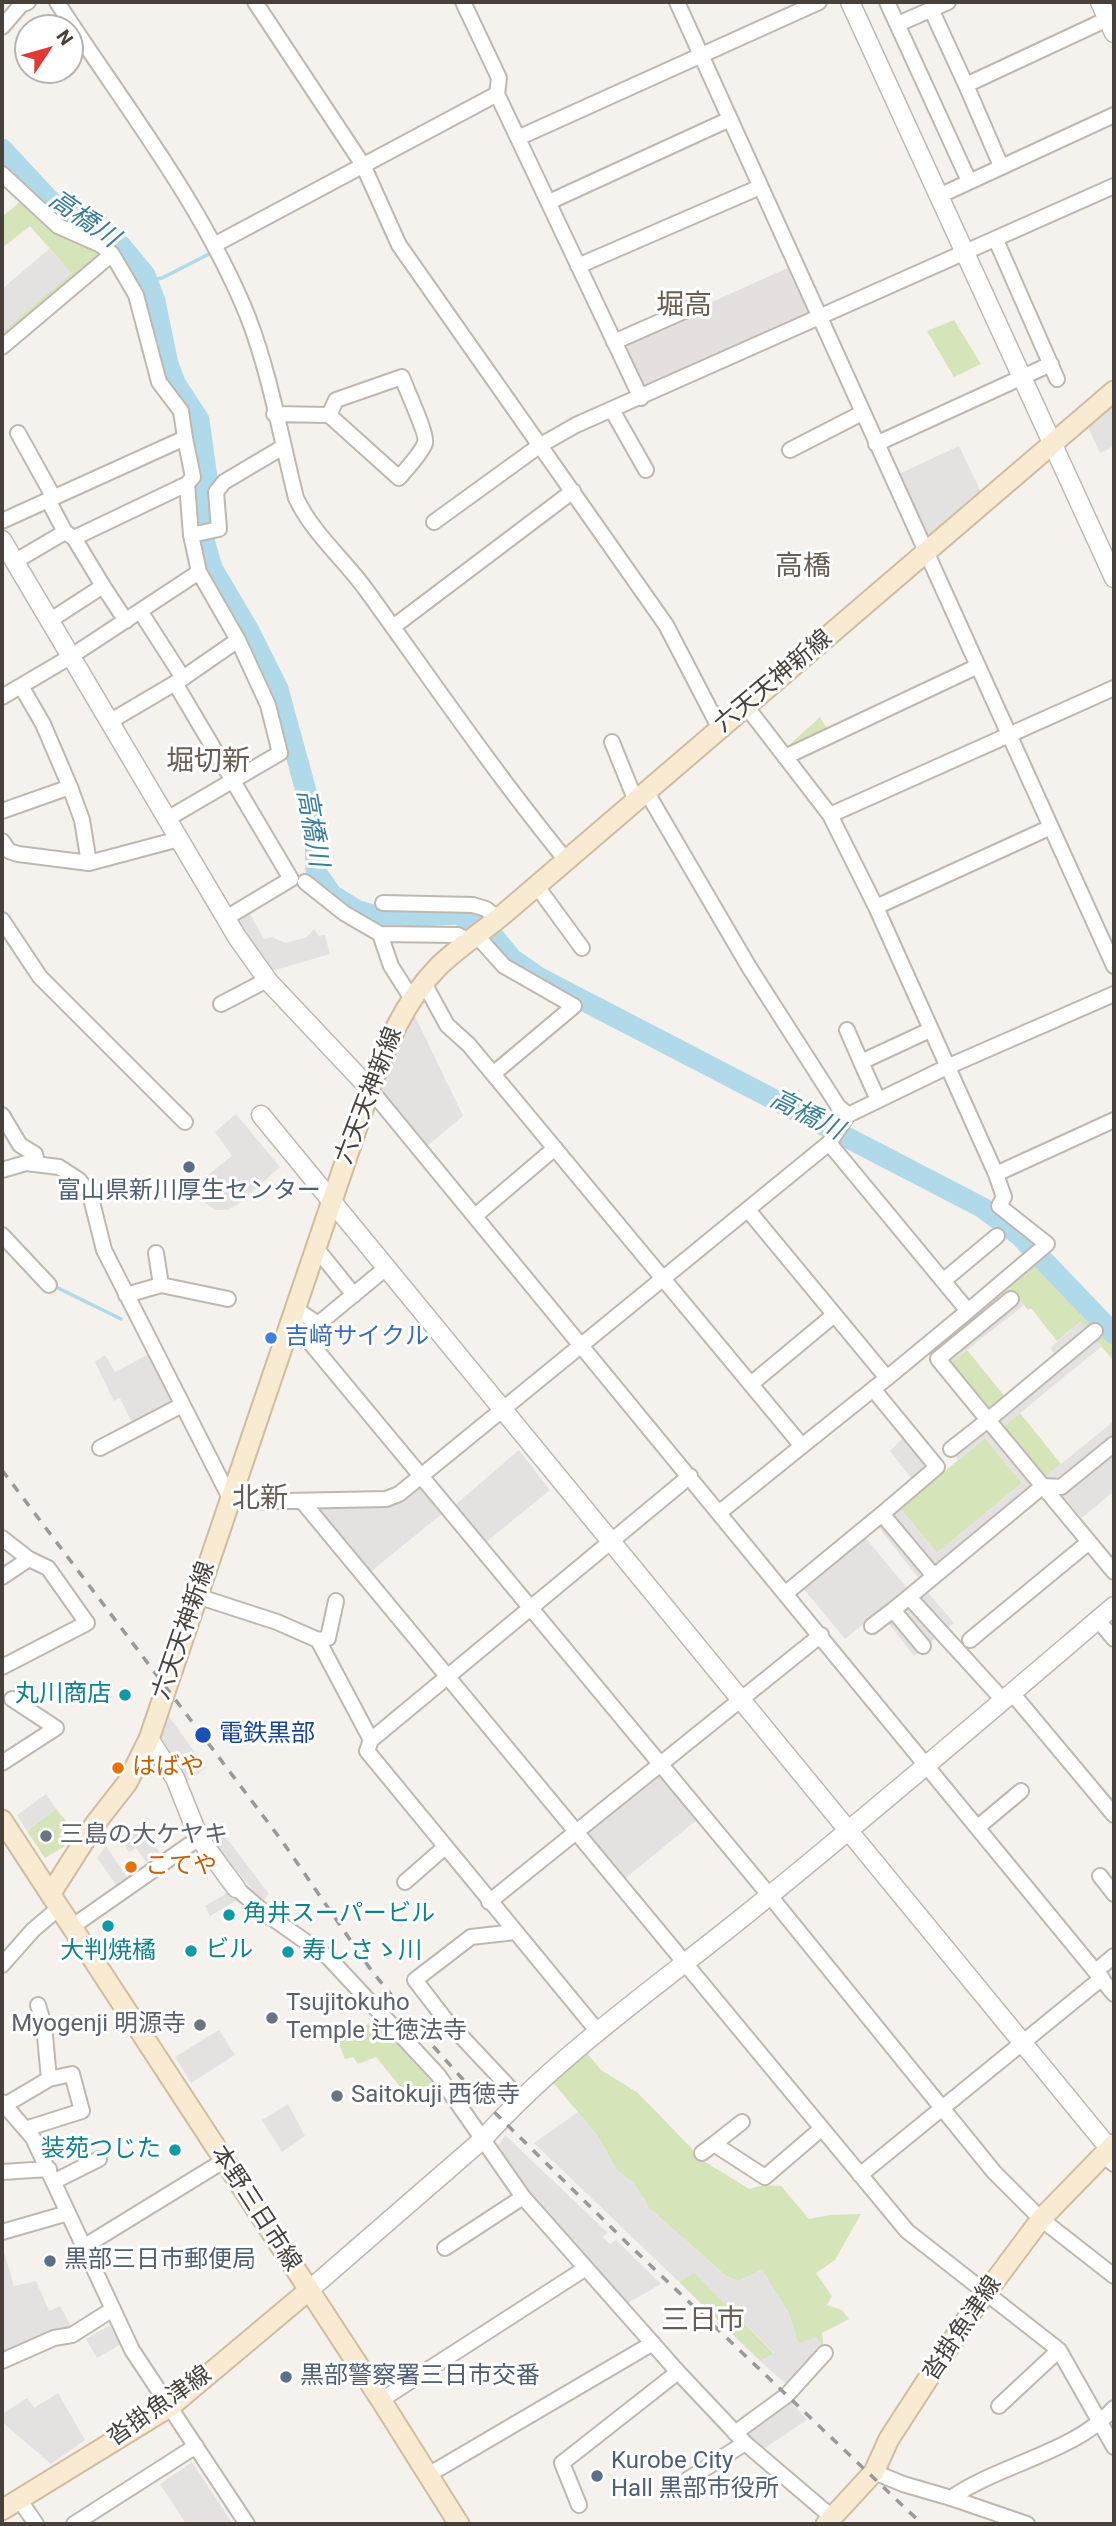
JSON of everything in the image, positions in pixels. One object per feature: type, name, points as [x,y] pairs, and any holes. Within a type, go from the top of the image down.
[{"type":"main road","name":"六天天神新線","points":[[56,1900],[95,1824],[127,1783],[149,1739],[370,1089],[393,1030],[411,999],[440,965],[495,921],[1114,391]]},
{"type":"main road","points":[[2,1820],[56,1900]]},
{"type":"main road","name":"本野三日市線","points":[[56,1900],[459,2524]]},
{"type":"main road","name":"沓掛魚津線","points":[[829,2521],[874,2472],[889,2439],[986,2292],[1041,2219],[1110,2153]]},
{"type":"main road","name":"沓掛魚津線","points":[[2,2510],[171,2406],[308,2291]]},
{"type":"street","points":[[57,2],[176,182],[214,245],[248,318],[296,498],[305,516],[351,569],[516,799],[565,859]]},
{"type":"street","points":[[255,2],[363,165],[399,245],[666,625],[719,727]]},
{"type":"street","points":[[463,2],[499,78],[497,94],[520,137],[578,267],[641,397]]},
{"type":"street","points":[[677,2],[1114,966]]},
{"type":"street","points":[[520,137],[819,2]]},
{"type":"street","points":[[850,2],[968,253],[1114,578]]},
{"type":"street","points":[[887,2],[969,181]]},
{"type":"street","points":[[898,24],[948,2]]},
{"type":"street","points":[[966,85],[1112,23],[1100,2]]},
{"type":"street","points":[[2,27],[23,3]]},
{"type":"street","points":[[931,9],[1001,166]]},
{"type":"street","points":[[214,245],[497,94]]},
{"type":"street","points":[[941,195],[1114,115]]},
{"type":"street","points":[[549,202],[730,119]]},
{"type":"street","points":[[2,174],[58,226],[83,235],[113,254],[136,295],[159,382],[181,411],[193,477],[187,484],[14,562]]},
{"type":"street","points":[[434,522],[539,446],[612,410],[1114,186]]},
{"type":"street","points":[[578,267],[760,187]]},
{"type":"street","points":[[996,240],[1057,379]]},
{"type":"street","points":[[2,347],[113,254]]},
{"type":"street","points":[[614,342],[691,308]]},
{"type":"street","points":[[876,444],[1051,364]]},
{"type":"street","points":[[274,414],[329,415],[399,478],[426,442],[425,428],[415,414],[401,377],[337,400],[329,415]]},
{"type":"street","points":[[612,410],[646,470]]},
{"type":"street","points":[[790,450],[862,413]]},
{"type":"street","points":[[18,433],[70,535],[125,621]]},
{"type":"street","points":[[2,521],[186,438]]},
{"type":"street","points":[[191,535],[219,529],[216,492],[224,482],[283,447]]},
{"type":"street","points":[[167,819],[280,753],[268,705],[238,640],[199,572],[191,535],[187,484]]},
{"type":"street","points":[[393,627],[573,491]]},
{"type":"street","points":[[2,540],[226,918],[267,980],[370,1089],[1114,1994]]},
{"type":"street","points":[[2,697],[70,657],[199,572]]},
{"type":"street","points":[[49,621],[103,586]]},
{"type":"street","points":[[140,611],[233,781],[291,879],[226,918]]},
{"type":"street","points":[[109,722],[179,681],[238,640]]},
{"type":"street","points":[[785,757],[978,666]]},
{"type":"street","points":[[21,686],[43,724],[70,787],[82,820],[89,863]]},
{"type":"street","points":[[830,815],[1114,688]]},
{"type":"street","points":[[720,1512],[887,1378],[1047,1244],[999,1206],[1004,1197],[996,1174],[876,907],[830,815],[746,706]]},
{"type":"street","points":[[612,742],[640,795],[838,1106],[848,1115]]},
{"type":"street","points":[[2,811],[70,787]]},
{"type":"street","points":[[876,907],[1051,827]]},
{"type":"street","points":[[2,841],[9,851],[18,854],[89,863],[179,839]]},
{"type":"street","points":[[306,882],[344,913],[380,934],[458,935],[473,939],[504,966],[574,1006],[493,1074]]},
{"type":"street","points":[[536,885],[582,948]]},
{"type":"street","points":[[383,904],[473,905],[486,909],[495,921]]},
{"type":"street","points":[[2,920],[40,977],[185,1122]]},
{"type":"street","points":[[380,934],[391,966],[411,999]]},
{"type":"street","points":[[221,1004],[267,980]]},
{"type":"street","points":[[424,983],[447,1025],[469,1045],[802,1446]]},
{"type":"street","points":[[2,1170],[37,1163],[60,1167],[79,1180],[90,1194],[104,1250],[231,1500],[386,1499],[399,1494],[748,1210],[828,1143],[848,1115],[947,1067],[1114,994]]},
{"type":"street","points":[[847,1030],[878,1100]]},
{"type":"street","points":[[861,1062],[930,1030]]},
{"type":"street","points":[[2,1115],[20,1144],[36,1154],[37,1163]]},
{"type":"street","points":[[261,1115],[1110,2153]]},
{"type":"street","points":[[996,1174],[1114,1119]]},
{"type":"street","points":[[828,1143],[968,1311]]},
{"type":"street","points":[[475,1216],[555,1148]]},
{"type":"street","points":[[748,1210],[887,1378]]},
{"type":"street","points":[[2,1235],[49,1285]]},
{"type":"street","points":[[943,1281],[998,1236]]},
{"type":"street","points":[[316,1248],[354,1295]]},
{"type":"street","points":[[156,1253],[161,1286]]},
{"type":"street","points":[[295,1315],[318,1324],[386,1268]]},
{"type":"street","points":[[126,1295],[161,1286],[228,1299]]},
{"type":"street","points":[[1011,1299],[937,1359],[1114,1572]]},
{"type":"street","points":[[295,1315],[659,1765],[943,2106],[994,2172],[1041,2219],[1114,2276]]},
{"type":"street","points":[[751,1384],[834,1315]]},
{"type":"street","points":[[951,1449],[1095,1331]]},
{"type":"street","points":[[786,1593],[937,1467],[873,1389]]},
{"type":"street","points":[[100,1448],[182,1405]]},
{"type":"street","points":[[872,1626],[1043,1486],[1061,1487],[1114,1444]]},
{"type":"street","points":[[599,2033],[368,1751],[371,1740],[690,1476]]},
{"type":"street","points":[[302,1501],[906,2231],[1059,2350],[1114,2447]]},
{"type":"street","points":[[882,1514],[934,1576]]},
{"type":"street","points":[[2,1538],[29,1559],[48,1568],[87,1623],[2,1667]]},
{"type":"street","points":[[970,1640],[1090,1542]]},
{"type":"street","points":[[2,1577],[29,1559]]},
{"type":"street","points":[[197,1596],[278,1622],[318,1640],[328,1638],[336,1601]]},
{"type":"street","points":[[909,1597],[1007,1697],[1114,1815]]},
{"type":"street","points":[[308,2291],[482,2140],[599,2033],[770,1896],[1114,1606]]},
{"type":"street","points":[[893,1609],[923,1646]]},
{"type":"street","points":[[1098,1620],[1114,1639]]},
{"type":"street","points":[[489,1902],[821,1636]]},
{"type":"street","points":[[318,1640],[371,1740]]},
{"type":"street","points":[[2,1763],[56,1728],[12,1699]]},
{"type":"street","points":[[149,1739],[175,1778],[199,1839],[236,1888],[265,1913],[329,1958],[438,2075],[523,2197],[678,2372],[740,2438],[829,2521]]},
{"type":"street","points":[[978,1827],[1021,1791]]},
{"type":"street","points":[[73,1926],[199,1839]]},
{"type":"street","points":[[405,1882],[445,1847]]},
{"type":"street","points":[[1100,1876],[1114,1894]]},
{"type":"street","points":[[2,1965],[56,1900]]},
{"type":"street","points":[[515,1932],[471,1937],[415,1980],[445,2020],[522,2101]]},
{"type":"street","points":[[860,2175],[943,2106],[1024,2045],[1099,1975],[1114,1956]]},
{"type":"street","points":[[38,2005],[44,2025],[49,2079]]},
{"type":"street","points":[[25,2129],[82,2111],[72,2074],[49,2079],[3,2103],[25,2129],[52,2175],[132,2350],[247,2524]]},
{"type":"street","points":[[742,2122],[708,2149],[765,2177],[821,2129]]},
{"type":"street","points":[[2,2172],[52,2175],[99,2159]]},
{"type":"street","points":[[85,2246],[225,2160]]},
{"type":"street","points":[[445,2248],[523,2197]]},
{"type":"street","points":[[2,2232],[68,2213]]},
{"type":"street","points":[[381,2400],[586,2268]]},
{"type":"street","points":[[2,2361],[54,2338],[72,2335],[113,2309]]},
{"type":"street","points":[[428,2475],[653,2343]]},
{"type":"street","points":[[999,2406],[1059,2350]]},
{"type":"street","points":[[687,2480],[788,2395],[824,2353]]},
{"type":"street","points":[[579,2505],[562,2463],[678,2372]]},
{"type":"street","points":[[951,2498],[971,2484],[1101,2423],[1114,2408]]},
{"type":"street","points":[[74,2524],[196,2446]]},
{"type":"street","points":[[874,2472],[1011,2522],[1027,2524]]},
{"type":"street","points":[[19,2499],[36,2524]]},
{"type":"shaded area","points":[[49,249],[72,273],[2,332],[2,289]]},
{"type":"shaded area","points":[[790,267],[811,315],[642,393],[620,343]]},
{"type":"shaded area","points":[[1114,405],[1114,446],[1100,453],[1088,427]]},
{"type":"shaded area","points":[[959,446],[982,494],[929,540],[899,474]]},
{"type":"shaded area","points":[[248,911],[264,939],[271,937],[286,943],[307,937],[314,929],[319,936],[325,935],[330,954],[272,971],[232,919]]},
{"type":"shaded area","points":[[412,1010],[463,1116],[426,1147],[381,1086]]},
{"type":"shaded area","points":[[236,1114],[280,1167],[237,1205],[227,1210],[215,1210],[204,1202],[193,1187],[232,1156],[215,1132]]},
{"type":"shaded area","points":[[1006,1284],[1024,1305],[948,1365],[931,1346]]},
{"type":"shaded area","points":[[1080,1322],[1102,1346],[1003,1427],[989,1411],[1057,1356],[1050,1348]]},
{"type":"shaded area","points":[[149,1354],[175,1405],[133,1425],[120,1398],[114,1401],[95,1362],[105,1355],[115,1372]]},
{"type":"shaded area","points":[[1114,1421],[1114,1491],[1082,1518],[1046,1476]]},
{"type":"shaded area","points":[[987,1425],[1036,1485],[921,1581],[878,1527],[900,1508],[937,1553],[1022,1483],[985,1438],[958,1460],[953,1452]]},
{"type":"shaded area","points":[[906,1435],[933,1467],[914,1482],[890,1451]]},
{"type":"shaded area","points":[[519,1450],[550,1490],[485,1543],[455,1505]]},
{"type":"shaded area","points":[[420,1484],[444,1512],[368,1574],[310,1505],[373,1506]]},
{"type":"shaded area","points":[[864,1536],[907,1588],[845,1639],[802,1587]]},
{"type":"shaded area","points":[[925,1589],[954,1623],[914,1656],[886,1620]]},
{"type":"shaded area","points":[[168,1715],[206,1768],[185,1783],[160,1742]]},
{"type":"shaded area","points":[[658,1771],[698,1819],[622,1881],[583,1833]]},
{"type":"shaded area","points":[[46,1794],[56,1809],[27,1831],[17,1815]]},
{"type":"shaded area","points":[[140,1824],[162,1856],[149,1866],[136,1848],[129,1852],[122,1840]]},
{"type":"shaded area","points":[[222,1832],[269,1894],[262,1902],[212,1840]]},
{"type":"shaded area","points":[[106,1846],[128,1878],[117,1886],[97,1858]]},
{"type":"shaded area","points":[[232,1890],[239,1899],[210,1916],[205,1906]]},
{"type":"shaded area","points":[[219,2030],[235,2055],[191,2083],[175,2057]]},
{"type":"shaded area","points":[[288,2104],[305,2136],[282,2152],[262,2120]]},
{"type":"shaded area","points":[[578,2112],[597,2135],[616,2169],[634,2183],[648,2207],[726,2276],[738,2281],[762,2269],[789,2314],[798,2343],[817,2337],[824,2350],[794,2391],[760,2361],[774,2353],[694,2273],[679,2282],[534,2143]]},
{"type":"shaded area","points":[[505,2135],[608,2233],[603,2237],[610,2244],[616,2240],[661,2284],[628,2303],[545,2214],[495,2151]]},
{"type":"shaded area","points":[[2,2245],[14,2286],[36,2281],[49,2311],[60,2306],[73,2329],[2,2356]]},
{"type":"shaded area","points":[[110,2325],[121,2344],[97,2358],[86,2339]]},
{"type":"shaded area","points":[[58,2393],[85,2440],[51,2464],[2,2422],[2,2414],[27,2398],[34,2408]]},
{"type":"shaded area","points":[[789,2399],[807,2420],[762,2450],[744,2432]]},
{"type":"shaded area","points":[[192,2462],[233,2524],[186,2524],[160,2484]]},
{"type":"green space","points":[[22,200],[103,254],[2,340],[2,332],[71,273],[30,226],[2,248],[2,217]]},
{"type":"green space","points":[[954,320],[981,364],[954,377],[927,331]]},
{"type":"green space","points":[[820,717],[830,734],[789,753],[786,748]]},
{"type":"green space","points":[[1034,1260],[1114,1346],[1114,1361],[1080,1322],[1057,1341],[1031,1308],[1028,1310],[1006,1284]]},
{"type":"green space","points":[[967,1350],[1006,1398],[989,1411],[948,1365]]},
{"type":"green space","points":[[1020,1413],[1061,1464],[1046,1476],[1003,1427]]},
{"type":"green space","points":[[985,1438],[1022,1483],[937,1553],[900,1508]]},
{"type":"green space","points":[[56,1809],[68,1823],[59,1835],[70,1843],[45,1858],[27,1831]]},
{"type":"green space","points":[[375,2020],[436,2087],[410,2099],[376,2057],[358,2064],[353,2057],[345,2059],[338,2041]]},
{"type":"green space","points":[[586,2052],[601,2070],[638,2093],[704,2161],[749,2189],[763,2185],[781,2186],[809,2219],[861,2214],[835,2260],[816,2273],[832,2296],[827,2305],[842,2310],[849,2319],[822,2333],[824,2350],[798,2343],[789,2314],[762,2270],[738,2281],[726,2276],[648,2207],[616,2169],[597,2135],[552,2081]]},
{"type":"green space","points":[[694,2272],[774,2354],[760,2361],[679,2282]]},
{"type":"waterway","points":[[504,97],[523,130]]},
{"type":"waterway","name":"高橋川","points":[[2,149],[53,204],[91,222],[121,246],[145,275],[155,301],[168,364],[175,383],[199,420],[207,478],[200,526],[212,568],[248,629],[278,689],[315,824],[316,872],[332,895],[356,910],[383,918],[458,914],[489,931],[512,959],[538,977],[983,1208],[1019,1235],[1114,1334]]},
{"type":"waterway","points":[[147,281],[162,278],[213,252]]},
{"type":"waterway","points":[[54,1286],[121,1319]]},
{"type":"railway","points":[[2,1470],[282,1841],[371,1970],[433,2046],[477,2095],[626,2242],[922,2524]]},
{"type":"place","name":"富山県新川厚生センター","points":[[189,1167]]},
{"type":"place","name":"吉﨑サイクル","points":[[271,1338]]},
{"type":"place","name":"丸川商店","points":[[125,1695]]},
{"type":"place","name":"電鉄黒部","points":[[203,1735]]},
{"type":"place","name":"はばや","points":[[118,1768]]},
{"type":"place","name":"三島の大ケヤキ","points":[[46,1836]]},
{"type":"place","name":"こてや","points":[[131,1867]]},
{"type":"place","name":"角井スーパービル","points":[[229,1915]]},
{"type":"place","name":"大判焼橘","points":[[108,1926]]},
{"type":"place","name":"ビル","points":[[191,1951]]},
{"type":"place","name":"寿しさゝ川","points":[[288,1952]]},
{"type":"place","name":"Tsujitokuho Temple 辻徳法寺","points":[[272,2018]]},
{"type":"place","name":"Myogenji 明源寺","points":[[200,2025]]},
{"type":"place","name":"Saitokuji 西徳寺","points":[[337,2096]]},
{"type":"place","name":"装苑つじた","points":[[175,2150]]},
{"type":"place","name":"黒部三日市郵便局","points":[[50,2261]]},
{"type":"place","name":"黒部警察署三日市交番","points":[[286,2377]]},
{"type":"place","name":"Kurobe City Hall 黒部市役所","points":[[597,2476]]},
{"type":"district","name":"堀高","points":[[684,307]]},
{"type":"district","name":"高橋","points":[[803,568]]},
{"type":"district","name":"堀切新","points":[[208,763]]},
{"type":"district","name":"北新","points":[[260,1500]]},
{"type":"district","name":"三日市","points":[[703,2322]]}]
